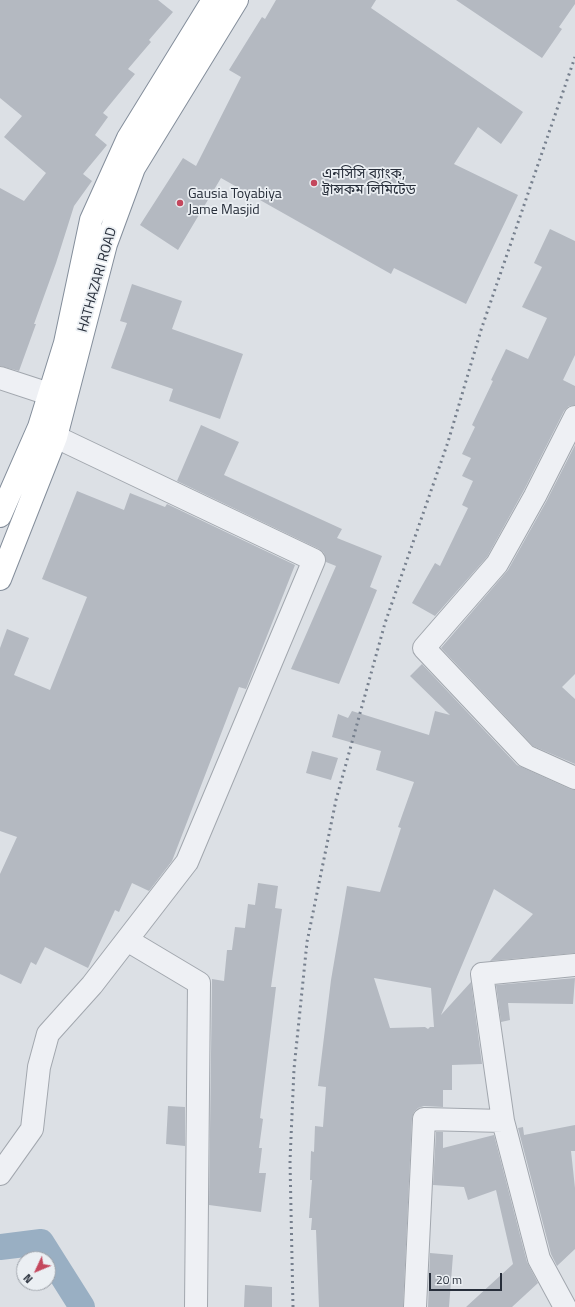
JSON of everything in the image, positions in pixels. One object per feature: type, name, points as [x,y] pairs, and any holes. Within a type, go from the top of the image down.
[{"type":"highway","name":"HATHAZARI ROAD","points":[[0,516],[38,427],[65,343],[91,220],[128,138],[213,0]]},
{"type":"highway","name":"HATHAZARI ROAD","points":[[0,579],[56,437],[106,244],[134,168],[237,0]]},
{"type":"street","points":[[0,378],[49,394]]},
{"type":"street","points":[[575,417],[535,496],[497,564],[424,648],[526,756],[575,778]]},
{"type":"street","points":[[0,1174],[32,1130],[39,1067],[48,1034],[92,985],[186,862],[314,560],[56,437]]},
{"type":"street","points":[[127,940],[199,983],[196,1307]]},
{"type":"street","points":[[565,1307],[539,1259],[503,1121],[482,974],[575,965]]},
{"type":"street","points":[[414,1307],[424,1119],[503,1121]]},
{"type":"building","points":[[0,0],[158,0],[173,12],[149,40],[151,42],[128,69],[135,74],[103,113],[108,117],[95,135],[107,145],[83,174],[92,181],[74,206],[56,263],[34,324],[36,324],[19,371],[0,366],[0,188],[24,201],[46,173],[4,137],[22,116],[0,98]]},
{"type":"building","points":[[276,0],[376,0],[371,8],[523,112],[501,144],[478,127],[454,164],[518,195],[466,304],[394,268],[391,274],[221,178],[178,250],[140,225],[183,158],[196,166],[241,77],[229,70],[262,17],[265,19]]},
{"type":"building","points":[[456,0],[575,0],[575,4],[559,27],[562,29],[542,58]]},
{"type":"building","points":[[550,229],[575,241],[575,355],[563,380],[575,386],[575,405],[569,406],[564,411],[524,490],[487,557],[435,616],[412,603],[435,563],[440,566],[468,508],[462,505],[473,481],[462,476],[471,458],[462,454],[475,427],[472,425],[493,381],[491,380],[506,349],[528,359],[547,318],[522,307],[542,267],[534,263]]},
{"type":"building","points":[[132,284],[182,301],[172,329],[243,354],[220,419],[169,401],[173,389],[111,368],[127,323],[120,321]]},
{"type":"building","points":[[201,425],[239,442],[224,475],[342,529],[337,538],[382,556],[370,587],[377,590],[339,684],[291,669],[336,566],[326,562],[324,553],[319,549],[177,481]]},
{"type":"building","points":[[575,445],[575,674],[562,687],[575,699],[575,764],[533,746],[441,648],[508,570],[546,502]]},
{"type":"building","points":[[77,491],[124,510],[130,493],[165,507],[167,504],[295,565],[246,689],[239,687],[172,861],[149,891],[132,883],[119,912],[115,910],[88,968],[45,947],[36,965],[31,962],[21,984],[0,974],[0,874],[17,837],[0,831],[0,648],[7,629],[29,638],[14,675],[50,690],[87,597],[42,579]]},
{"type":"building","points":[[422,664],[517,765],[575,790],[575,953],[490,961],[533,914],[494,889],[441,1015],[471,982],[482,1064],[452,1065],[452,1090],[443,1090],[443,1107],[424,1106],[418,1108],[414,1112],[412,1118],[403,1307],[319,1307],[316,1230],[311,1230],[312,1218],[309,1218],[312,1180],[310,1180],[311,1151],[314,1152],[315,1126],[323,1127],[326,1087],[318,1086],[331,980],[347,886],[380,892],[401,828],[398,827],[414,782],[376,770],[381,751],[332,737],[338,714],[348,718],[352,711],[429,735],[435,711],[450,715],[410,676]],"holes":[[[374,978],[431,988],[434,1027],[430,1027],[428,1029],[425,1027],[390,1028]]]},
{"type":"building","points":[[312,751],[338,758],[331,780],[306,773]]},
{"type":"building","points":[[258,883],[278,886],[275,908],[282,909],[271,987],[276,987],[260,1118],[263,1119],[259,1148],[262,1148],[259,1173],[266,1173],[261,1212],[209,1205],[212,979],[224,981],[227,950],[232,950],[235,927],[245,928],[248,904],[255,905]]},
{"type":"building","points":[[575,978],[573,1004],[508,1003],[510,1020],[501,1022],[496,985]]},
{"type":"building","points":[[168,1106],[185,1107],[185,1146],[166,1144]]},
{"type":"building","points":[[575,1125],[575,1151],[571,1151],[575,1188],[575,1249],[557,1266],[551,1254],[518,1128],[523,1127],[524,1135]]},
{"type":"building","points":[[436,1132],[443,1132],[443,1148],[494,1135],[527,1262],[538,1283],[512,1307],[466,1307],[513,1264],[496,1190],[468,1200],[464,1187],[433,1185]]},
{"type":"building","points":[[430,1253],[453,1255],[449,1307],[428,1307]]},
{"type":"building","points":[[245,1285],[272,1287],[272,1307],[244,1307]]},
{"type":"waterway","points":[[0,1247],[41,1242],[82,1307]]},
{"type":"railway","points":[[293,1307],[290,1161],[294,1069],[307,942],[336,800],[385,623],[448,442],[481,330],[575,57]]},
{"type":"place","name":"এনসিসি ব্যাংক, ট্রান্সকম লিমিটেড","points":[[314,183]]},
{"type":"place","name":"Gausia Toyabiya Jame Masjid","points":[[180,203]]}]
